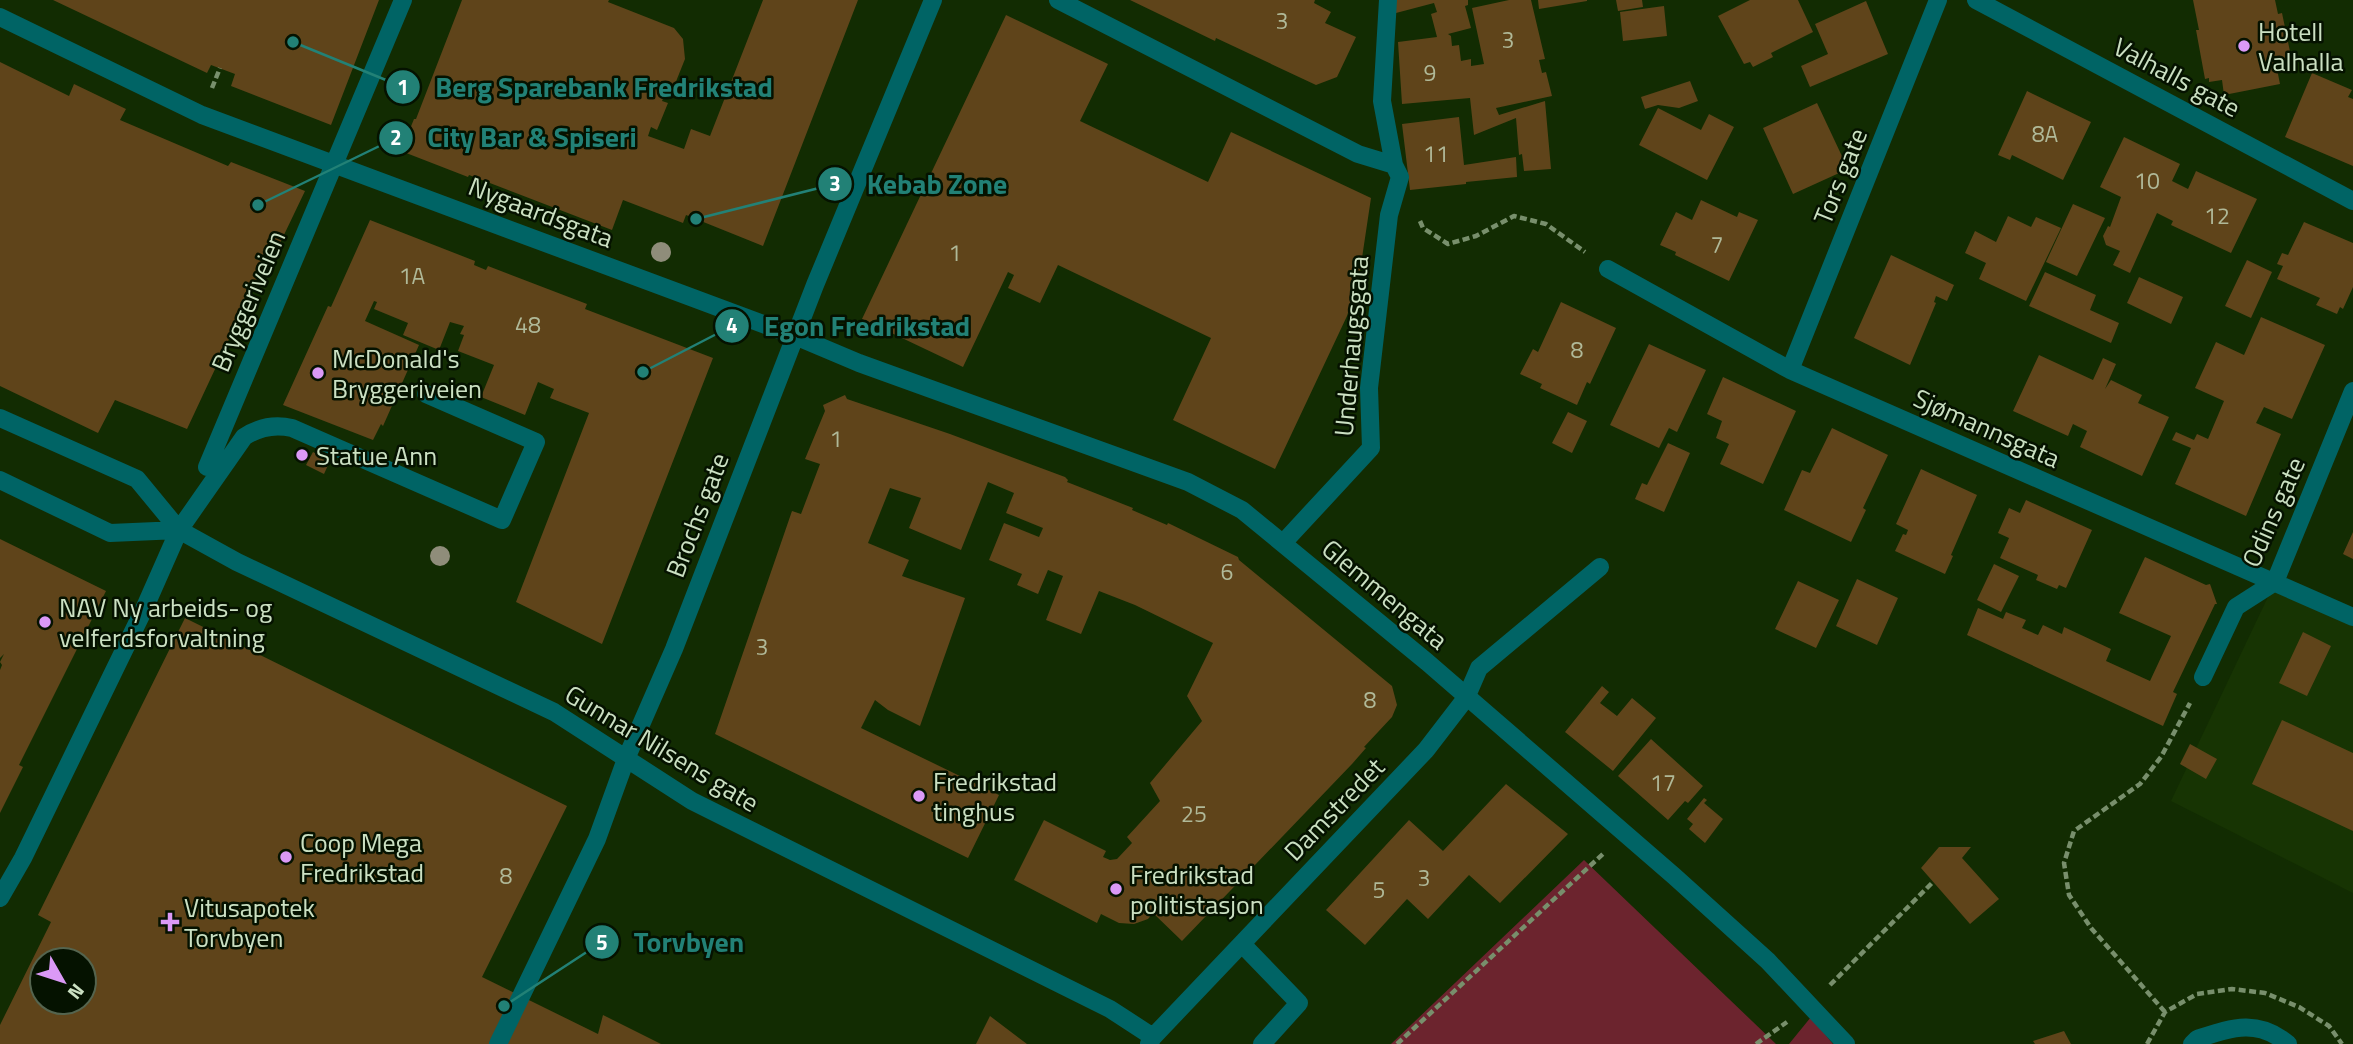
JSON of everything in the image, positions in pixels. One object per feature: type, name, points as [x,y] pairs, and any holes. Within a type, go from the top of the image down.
[{"type":"street","name":"Bryggeriveien","points":[[207,467],[403,0]]},
{"type":"street","name":"Brochs gate","points":[[498,1044],[597,839],[626,759],[674,649],[795,336],[933,0]]},
{"type":"street","points":[[1058,0],[1358,154],[1397,171]]},
{"type":"street","name":"Underhaugsgata","points":[[1283,543],[1371,448],[1368,388],[1389,215],[1397,171],[1382,101],[1388,0]]},
{"type":"street","name":"Tors gate","points":[[1790,370],[1938,0]]},
{"type":"street","name":"Valhalls gate","points":[[1976,0],[2353,201]]},
{"type":"street","name":"Nygaardsgata","points":[[0,17],[202,115],[795,336]]},
{"type":"street","name":"Sjømannsgata","points":[[1608,269],[1790,370],[2353,617]]},
{"type":"street","name":"Glemmengata","points":[[795,336],[859,363],[1188,482],[1242,510],[1427,662],[1625,834],[1768,961],[1846,1044]]},
{"type":"street","name":"Odins gate","points":[[2203,677],[2236,607],[2275,582],[2353,391]]},
{"type":"street","points":[[0,898],[145,607],[179,530],[244,438],[254,431],[279,425],[292,428],[502,520],[536,442],[426,394]]},
{"type":"street","name":"Gunnar Nilsens gate","points":[[0,418],[137,479],[179,530],[237,562],[554,712],[692,802],[1110,1009],[1151,1041]]},
{"type":"street","points":[[0,480],[110,533],[179,530]]},
{"type":"street","name":"Damstredet","points":[[1151,1041],[1426,750],[1466,698],[1479,668],[1600,567]]},
{"type":"street","points":[[1242,944],[1298,1003],[1262,1044]]},
{"type":"street","points":[[2192,1044],[2197,1039],[2238,1026],[2276,1034],[2288,1044]]},
{"type":"path","points":[[1397,171],[1423,228],[1448,244],[1476,236],[1514,216],[1546,225],[1608,269]]},
{"type":"path","points":[[2165,1012],[2091,928],[2069,895],[2064,863],[2074,831],[2140,784],[2161,757],[2203,677]]},
{"type":"path","points":[[1397,1044],[1625,834]]},
{"type":"path","points":[[1811,1005],[1933,881]]},
{"type":"shaded area","points":[[2275,582],[2353,617],[2353,893],[2171,801]]},
{"type":"shaded area","points":[[1584,860],[1776,1044],[1391,1044]]},
{"type":"shaded area","points":[[1811,1017],[1833,1044],[1789,1044]]},
{"type":"building","points":[[53,0],[379,0],[331,125],[231,86],[235,74],[211,65],[207,73]]},
{"type":"building","points":[[462,0],[609,0],[608,2],[674,28],[683,39],[685,59],[673,89],[668,87],[662,101],[668,103],[657,130],[651,127],[648,136],[684,149],[691,129],[710,136],[763,0],[858,0],[763,246],[686,215],[683,223],[623,200],[612,230],[401,151]]},
{"type":"building","points":[[1130,0],[1315,0],[1314,3],[1331,12],[1325,23],[1356,37],[1337,77],[1316,85]]},
{"type":"building","points":[[1396,0],[1468,0],[1468,5],[1465,6],[1471,28],[1448,34],[1451,36],[1452,46],[1459,45],[1461,61],[1471,59],[1471,66],[1484,64],[1472,8],[1509,0],[1531,0],[1545,59],[1539,60],[1542,73],[1546,72],[1552,96],[1496,108],[1499,115],[1545,101],[1551,169],[1524,171],[1522,154],[1519,155],[1516,118],[1474,135],[1470,98],[1402,104],[1398,42],[1437,37],[1431,14],[1437,12],[1434,3],[1396,13]]},
{"type":"building","points":[[1538,0],[1587,0],[1587,1],[1539,9]]},
{"type":"building","points":[[1616,0],[1642,0],[1643,7],[1618,11]]},
{"type":"building","points":[[1750,0],[1798,0],[1813,32],[1771,53],[1773,57],[1753,67],[1750,62],[1744,64],[1718,16]]},
{"type":"building","name":"Hotell Valhalla","points":[[2193,0],[2275,0],[2278,14],[2282,13],[2292,61],[2288,61],[2289,67],[2277,69],[2280,84],[2224,95],[2222,80],[2209,82],[2209,78],[2205,79]]},
{"type":"building","points":[[1866,1],[1888,54],[1810,87],[1801,66],[1828,54],[1815,24]]},
{"type":"building","points":[[1664,6],[1667,36],[1623,41],[1620,12]]},
{"type":"building","points":[[1006,15],[1108,64],[1080,121],[1208,182],[1231,132],[1371,198],[1359,278],[1347,316],[1275,469],[1173,420],[1211,338],[1058,265],[1040,303],[1008,288],[1014,275],[1008,272],[963,367],[862,319]]},
{"type":"building","points":[[0,62],[69,96],[74,84],[126,109],[120,120],[228,166],[231,162],[305,191],[271,262],[266,260],[187,429],[115,400],[98,433],[0,386]]},
{"type":"building","points":[[2312,73],[2352,90],[2348,97],[2353,99],[2353,166],[2285,137]]},
{"type":"building","points":[[1690,81],[1698,101],[1679,108],[1658,105],[1645,109],[1641,97]]},
{"type":"building","points":[[2027,91],[2091,122],[2063,180],[2012,155],[2010,160],[1998,155]]},
{"type":"building","points":[[1817,103],[1848,169],[1793,194],[1763,128]]},
{"type":"building","points":[[1658,108],[1701,130],[1709,114],[1734,127],[1707,180],[1639,145]]},
{"type":"building","points":[[1459,117],[1464,165],[1516,157],[1517,177],[1410,190],[1402,124]]},
{"type":"building","points":[[2124,137],[2180,164],[2172,181],[2188,189],[2196,171],[2257,199],[2231,253],[2171,225],[2173,221],[2157,213],[2130,273],[2113,265],[2120,251],[2106,245],[2103,236],[2108,226],[2110,227],[2121,197],[2100,187]]},
{"type":"building","points":[[1701,200],[1737,217],[1739,212],[1758,220],[1729,281],[1660,245],[1676,212],[1692,220]]},
{"type":"building","points":[[2073,204],[2105,218],[2077,276],[2046,262]]},
{"type":"building","points":[[2008,216],[2031,227],[2036,217],[2061,228],[2026,301],[1979,279],[1986,263],[1965,253],[1975,231],[1996,242]]},
{"type":"building","points":[[370,220],[475,261],[474,265],[486,270],[488,266],[587,304],[585,309],[713,358],[602,644],[516,602],[589,413],[550,398],[554,389],[538,382],[525,415],[481,397],[494,365],[458,351],[464,335],[460,334],[464,326],[450,322],[439,350],[403,335],[408,323],[374,309],[377,302],[374,301],[365,321],[419,345],[383,426],[381,424],[373,440],[283,405]]},
{"type":"building","points":[[2304,222],[2353,243],[2353,287],[2343,309],[2340,307],[2337,314],[2316,305],[2320,298],[2277,279],[2283,266],[2277,264],[2282,253],[2288,255]]},
{"type":"building","points":[[1891,255],[1954,285],[1947,301],[1936,296],[1936,303],[1910,365],[1854,338]]},
{"type":"building","points":[[2247,260],[2272,272],[2251,318],[2225,306]]},
{"type":"building","points":[[2045,272],[2096,295],[2090,310],[2119,323],[2111,343],[2029,306]]},
{"type":"building","points":[[2139,277],[2183,297],[2171,324],[2127,303]]},
{"type":"building","points":[[1561,302],[1616,328],[1590,384],[1587,382],[1577,405],[1540,388],[1542,384],[1520,374],[1533,349],[1538,352]]},
{"type":"building","points":[[2261,317],[2325,345],[2292,419],[2264,407],[2256,423],[2281,434],[2246,516],[2175,484],[2191,448],[2172,440],[2176,432],[2194,440],[2197,434],[2208,439],[2224,401],[2195,388],[2216,342],[2244,355]]},
{"type":"building","points":[[1649,344],[1706,370],[1677,432],[1669,428],[1659,448],[1610,425]]},
{"type":"building","points":[[2039,355],[2093,380],[2103,358],[2116,364],[2105,389],[2111,380],[2142,395],[2138,403],[2169,417],[2142,476],[2080,447],[2087,431],[2073,424],[2068,436],[2013,411]]},
{"type":"building","points":[[1723,377],[1796,411],[1763,484],[1720,464],[1729,444],[1716,438],[1722,421],[1707,414]]},
{"type":"building","points":[[845,395],[847,399],[1065,477],[1067,482],[1133,508],[1132,510],[1167,525],[1168,523],[1238,557],[1392,686],[1397,705],[1392,717],[1352,764],[1182,941],[1153,913],[1148,919],[1134,924],[1119,923],[1101,914],[1097,923],[1014,880],[1044,820],[1106,851],[1103,857],[1110,860],[1117,859],[1132,843],[1127,837],[1160,801],[1150,783],[1202,721],[1187,696],[1213,643],[1135,605],[1099,591],[1081,634],[1046,620],[1063,576],[1048,570],[1038,594],[1017,585],[1022,574],[989,560],[1004,523],[1039,537],[1043,528],[1006,513],[1014,493],[988,482],[961,550],[909,528],[921,498],[890,488],[868,543],[909,560],[902,576],[965,598],[920,726],[888,710],[875,700],[861,728],[999,795],[968,858],[715,734],[792,511],[801,514],[820,464],[805,459],[825,411],[823,405]]},
{"type":"building","points":[[1568,412],[1587,421],[1572,453],[1552,443]]},
{"type":"building","points":[[1832,428],[1888,455],[1863,508],[1866,510],[1851,542],[1784,510],[1802,470],[1810,473]]},
{"type":"building","points":[[1668,443],[1690,453],[1664,512],[1635,499],[1642,483],[1647,485]]},
{"type":"building","points":[[313,452],[330,461],[324,474],[306,465]]},
{"type":"building","points":[[1921,469],[1977,495],[1945,574],[1895,551],[1903,534],[1906,535],[1908,530],[1896,524]]},
{"type":"building","points":[[2026,500],[2092,530],[2066,588],[2059,585],[2057,589],[2036,580],[2038,575],[2000,558],[2009,538],[1998,533],[2009,508],[2020,513]]},
{"type":"building","points":[[2353,532],[2353,559],[2343,554]]},
{"type":"building","name":"NAV Ny arbeids- og velferdsforvaltning","points":[[0,539],[106,591],[19,765],[23,767],[0,813],[0,662],[4,654],[0,658]]},
{"type":"building","points":[[2145,557],[2206,585],[2210,584],[2217,604],[2173,692],[2177,694],[2163,726],[1967,635],[1978,608],[2003,619],[2006,612],[2026,620],[2022,628],[2038,635],[2043,625],[2062,634],[2064,627],[2111,649],[2106,661],[2150,681],[2171,636],[2119,613]]},
{"type":"building","points":[[1994,564],[2019,576],[2001,612],[1977,600]]},
{"type":"building","points":[[1857,579],[1898,598],[1877,645],[1836,626]]},
{"type":"building","points":[[1798,581],[1839,600],[1816,648],[1775,629]]},
{"type":"building","points":[[185,618],[567,806],[482,977],[598,1034],[603,1015],[661,1044],[0,1044],[0,1025],[28,968],[28,1016],[98,1016],[98,946],[39,946],[51,922],[38,915]]},
{"type":"building","points":[[2303,632],[2331,646],[2307,696],[2279,683]]},
{"type":"building","points":[[1602,686],[1609,692],[1600,703],[1617,716],[1632,698],[1656,718],[1613,771],[1565,732]]},
{"type":"building","points":[[2282,720],[2353,753],[2353,831],[2252,784]]},
{"type":"building","points":[[1651,739],[1703,786],[1668,820],[1618,776]]},
{"type":"building","points":[[2190,744],[2217,759],[2206,779],[2180,764]]},
{"type":"building","points":[[1506,784],[1568,834],[1500,903],[1469,875],[1428,919],[1407,899],[1365,945],[1326,910],[1409,820],[1443,851]]},
{"type":"building","points":[[1704,798],[1707,800],[1704,803],[1723,819],[1705,843],[1689,829],[1693,824],[1687,819]]},
{"type":"building","points":[[1939,847],[1971,847],[1962,858],[1999,899],[1970,924],[1921,868]]},
{"type":"building","points":[[990,1016],[1027,1044],[976,1044]]},
{"type":"building","points":[[2064,1031],[2071,1044],[2035,1044],[2033,1041]]},
{"type":"place","name":"Berg Sparebank Fredrikstad","points":[[293,42]]},
{"type":"place","name":"Hotell Valhalla","points":[[2244,46]]},
{"type":"place","name":"City Bar & Spiseri","points":[[258,205]]},
{"type":"place","name":"Kebab Zone","points":[[696,219]]},
{"type":"place","name":"Egon Fredrikstad","points":[[643,372]]},
{"type":"place","name":"McDonald's Bryggeriveien","points":[[318,373]]},
{"type":"place","name":"Statue Ann","points":[[302,455]]},
{"type":"place","name":"NAV Ny arbeids- og velferdsforvaltning","points":[[45,622]]},
{"type":"place","name":"Fredrikstad tinghus","points":[[919,796]]},
{"type":"place","name":"Coop Mega Fredrikstad","points":[[286,857]]},
{"type":"place","name":"Fredrikstad politistasjon","points":[[1116,889]]},
{"type":"place","name":"Vitusapotek Torvbyen","points":[[170,922]]},
{"type":"place","name":"Torvbyen","points":[[504,1006]]}]
